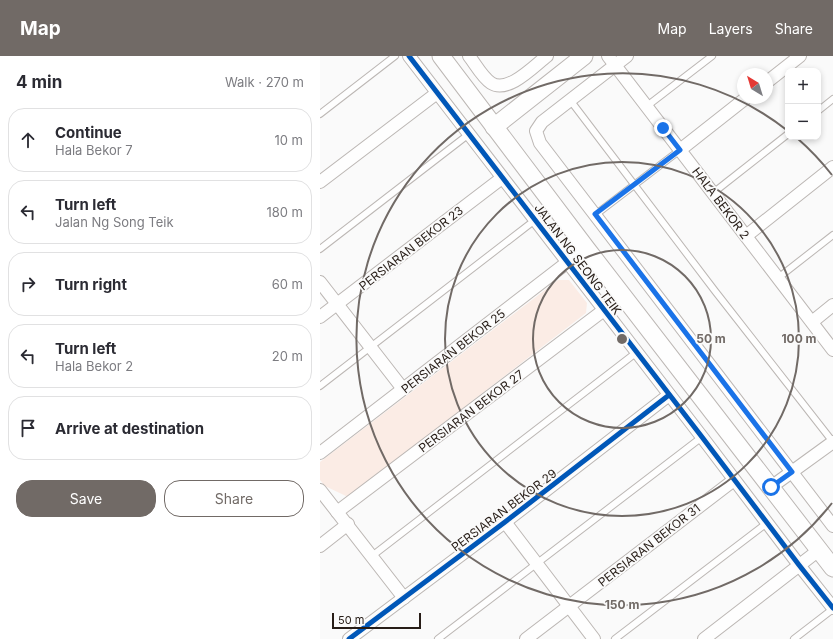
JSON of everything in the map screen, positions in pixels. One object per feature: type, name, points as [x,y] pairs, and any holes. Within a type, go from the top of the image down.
[{"type":"main road","name":"JALAN NG SEONG TEIK","points":[[441,56],[586,248],[833,568]]},
{"type":"main road","points":[[494,127],[584,56]]},
{"type":"street","name":"JALAN NG SEONG TEIK","points":[[409,56],[833,608]]},
{"type":"street","points":[[469,56],[485,78],[492,84],[501,87],[510,84],[519,78],[547,56]]},
{"type":"street","points":[[627,56],[612,60],[570,100],[542,122],[536,132],[540,143],[833,526]]},
{"type":"street","points":[[773,77],[800,56]]},
{"type":"street","name":"HALA BEKOR 2","points":[[612,60],[833,350]]},
{"type":"street","points":[[320,182],[437,93]]},
{"type":"street","points":[[680,150],[738,104]]},
{"type":"street","points":[[746,236],[833,167]]},
{"type":"street","name":"PERSIARAN BEKOR 23","points":[[320,318],[502,178]]},
{"type":"street","name":"PERSIARAN BEKOR 25","points":[[320,453],[586,248]]},
{"type":"street","points":[[320,282],[403,389]]},
{"type":"street","points":[[812,322],[833,305]]},
{"type":"street","name":"PERSIARAN BEKOR 27","points":[[337,512],[604,310]]},
{"type":"street","name":"PERSIARAN BEKOR 29","points":[[349,639],[505,522],[669,395]]},
{"type":"street","points":[[771,487],[833,442]]},
{"type":"street","name":"PERSIARAN BEKOR 31","points":[[526,639],[734,480]]},
{"type":"street","points":[[320,490],[348,524],[404,598]]},
{"type":"street","points":[[505,522],[594,639]]},
{"type":"street","points":[[320,546],[348,524]]},
{"type":"street","points":[[704,639],[819,550]]},
{"type":"lane","points":[[320,114],[395,56]]},
{"type":"lane","points":[[647,106],[712,56]]},
{"type":"lane","points":[[821,109],[833,99]]},
{"type":"lane","points":[[570,100],[715,291],[833,442]]},
{"type":"lane","points":[[320,249],[469,134]]},
{"type":"lane","points":[[713,193],[785,136]]},
{"type":"lane","points":[[595,214],[680,150]]},
{"type":"lane","points":[[320,386],[535,220]]},
{"type":"lane","points":[[778,278],[833,235]]},
{"type":"lane","points":[[372,556],[637,352]]},
{"type":"lane","points":[[438,639],[702,437]]},
{"type":"lane","points":[[615,639],[767,523]]},
{"type":"lane","points":[[794,639],[833,608]]},
{"type":"shaded area","points":[[558,280],[569,280],[587,303],[586,313],[348,497],[325,486],[320,480],[320,462]]},
{"type":"cycle path","points":[[409,56],[833,608]]},
{"type":"cycle path","points":[[349,639],[505,522],[669,395]]},
{"type":"route","points":[[663,128],[680,150],[595,214],[792,472],[771,487]]}]
